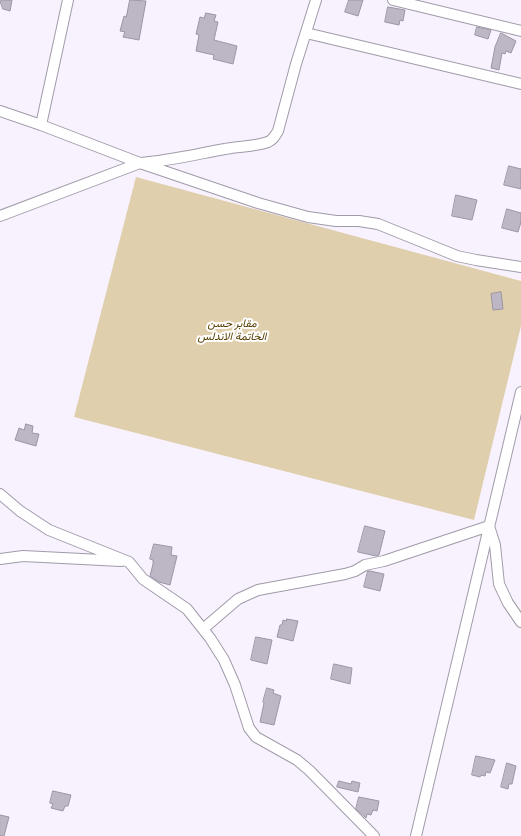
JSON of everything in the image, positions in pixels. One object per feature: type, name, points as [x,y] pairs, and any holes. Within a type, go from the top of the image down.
[{"type":"street","points":[[41,125],[68,0]]},
{"type":"street","points":[[0,216],[140,163],[253,146],[269,142],[274,139],[278,131],[316,0]]},
{"type":"street","points":[[393,0],[521,31]]},
{"type":"street","points":[[306,33],[521,84]]},
{"type":"street","points":[[0,111],[140,163],[258,203],[308,217],[378,224],[458,256],[521,267]]},
{"type":"street","points":[[416,836],[521,392]]},
{"type":"street","points":[[0,494],[20,511],[49,530],[129,562],[143,579],[187,609],[203,629],[224,660],[235,685],[249,728],[256,737],[281,750],[305,767],[374,836]]},
{"type":"street","points":[[489,526],[495,545],[499,584],[508,603],[521,622]]},
{"type":"street","points":[[203,629],[238,599],[258,590],[345,574],[355,571],[365,565],[384,561],[489,526]]},
{"type":"street","points":[[0,559],[23,556],[129,562]]},
{"type":"green space","name":"مقابر حسن الخاتمة الاندلس","points":[[136,177],[521,281],[521,326],[474,520],[74,417]]},
{"type":"building","points":[[0,0],[12,0],[10,11],[3,9]]},
{"type":"building","points":[[130,0],[146,1],[139,40],[123,37],[125,32],[120,31],[124,16],[126,17]]},
{"type":"building","points":[[349,0],[363,0],[358,16],[345,12]]},
{"type":"building","points":[[388,7],[405,10],[403,21],[400,20],[399,25],[385,22]]},
{"type":"building","points":[[206,13],[216,15],[214,21],[218,22],[214,40],[237,46],[233,64],[213,59],[214,55],[196,51],[199,35],[196,34],[200,17],[204,18]]},
{"type":"building","points":[[477,27],[491,30],[488,39],[475,35]]},
{"type":"building","points":[[501,33],[516,41],[511,53],[506,51],[505,54],[502,53],[499,70],[491,68],[495,47]]},
{"type":"building","points":[[509,166],[521,169],[521,189],[504,185]]},
{"type":"building","points":[[456,195],[477,200],[472,220],[452,216]]},
{"type":"building","points":[[507,209],[521,213],[521,222],[518,232],[502,228]]},
{"type":"building","points":[[501,292],[503,309],[493,310],[491,294]]},
{"type":"building","points":[[26,424],[33,426],[32,433],[39,434],[36,446],[15,440],[19,428],[24,430]]},
{"type":"building","points":[[365,526],[385,531],[379,555],[376,556],[358,552]]},
{"type":"building","points":[[154,544],[172,547],[171,555],[177,556],[170,585],[159,582],[150,576],[153,560],[150,559]]},
{"type":"building","points":[[368,571],[384,574],[380,591],[364,587]]},
{"type":"building","points":[[287,619],[298,621],[293,641],[277,637],[280,625],[282,625],[283,620],[286,621]]},
{"type":"building","points":[[256,637],[272,640],[267,664],[251,660]]},
{"type":"building","points":[[334,664],[352,668],[350,684],[331,679]]},
{"type":"building","points":[[267,688],[274,690],[273,693],[281,696],[274,725],[260,722]]},
{"type":"building","points":[[476,756],[495,760],[490,773],[486,772],[485,776],[481,775],[480,777],[472,775]]},
{"type":"building","points":[[507,763],[516,766],[512,784],[509,784],[508,789],[501,787]]},
{"type":"building","points":[[339,781],[351,784],[352,781],[360,783],[358,792],[337,787]]},
{"type":"building","points":[[53,791],[71,795],[68,806],[65,806],[63,811],[51,808],[53,804],[50,803]]},
{"type":"building","points":[[359,797],[379,801],[377,811],[373,810],[371,815],[367,814],[366,818],[356,809]]},
{"type":"building","points":[[0,815],[9,817],[4,836],[0,836]]}]
